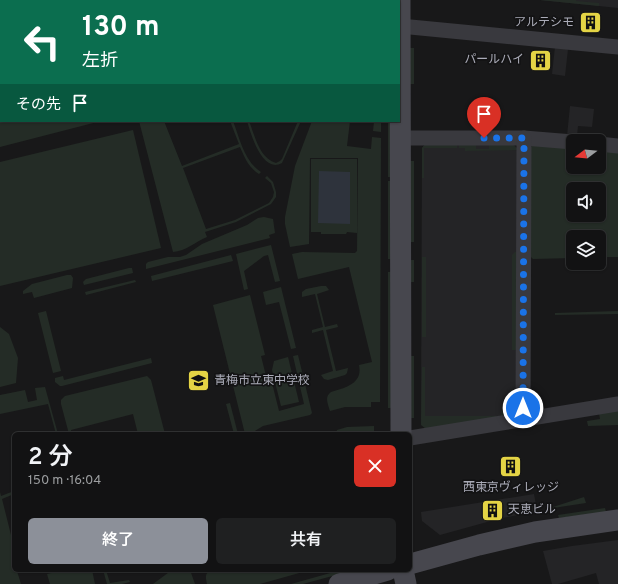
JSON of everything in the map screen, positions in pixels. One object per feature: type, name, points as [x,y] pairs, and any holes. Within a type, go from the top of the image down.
[{"type":"street","points":[[400,0],[401,432]]},
{"type":"street","points":[[400,26],[618,48]]},
{"type":"street","points":[[401,138],[524,138],[566,141]]},
{"type":"street","points":[[523,420],[524,138]]},
{"type":"street","points":[[606,145],[618,146]]},
{"type":"street","points":[[412,438],[618,404]]},
{"type":"street","points":[[412,563],[527,533],[618,520]]},
{"type":"street","points":[[339,584],[381,572]]},
{"type":"street","points":[[403,572],[406,584]]},
{"type":"shaded area","points":[[540,0],[618,0],[618,8],[599,6]]},
{"type":"shaded area","points":[[540,0],[576,0],[599,3],[599,6]]},
{"type":"shaded area","points":[[555,47],[568,49],[565,76],[552,74]]},
{"type":"shaded area","points":[[410,48],[414,48],[414,84],[410,84]]},
{"type":"shaded area","points":[[570,106],[594,109],[592,127],[578,126],[577,134],[567,134]]},
{"type":"shaded area","points":[[0,122],[97,122],[0,147]]},
{"type":"shaded area","points":[[139,122],[164,122],[182,166],[239,144],[230,122],[233,122],[240,142],[250,162],[261,172],[259,174],[249,165],[240,147],[183,168],[206,229],[235,220],[269,203],[274,192],[271,183],[265,178],[267,176],[273,182],[276,197],[271,204],[236,222],[205,232],[207,237],[186,248],[173,252]]},
{"type":"shaded area","points":[[247,122],[249,122],[258,146],[265,156],[276,163],[282,159],[298,122],[301,122],[282,163],[275,165],[269,163],[263,158],[251,135]]},
{"type":"shaded area","points":[[312,122],[350,122],[347,146],[371,149],[372,137],[381,138],[380,402],[371,402],[371,407],[345,407],[330,411],[327,401],[331,392],[347,387],[356,381],[360,371],[359,365],[372,362],[349,267],[298,279],[292,254],[302,252],[355,253],[357,251],[358,158],[310,158],[309,244],[290,247],[285,217],[295,166]]},
{"type":"shaded area","points":[[374,122],[381,122],[381,132],[373,131]]},
{"type":"shaded area","points":[[388,122],[391,122],[391,177],[388,177]]},
{"type":"shaded area","points":[[133,130],[161,248],[0,286],[0,162]]},
{"type":"shaded area","points":[[426,143],[512,143],[518,149],[517,411],[512,415],[421,425],[422,148]]},
{"type":"shaded area","points":[[426,143],[457,143],[457,148],[424,148],[424,178],[422,178],[422,148]]},
{"type":"shaded area","points":[[459,143],[476,143],[476,149],[489,149],[489,143],[512,143],[518,150],[465,151],[465,148],[459,148]]},
{"type":"shaded area","points":[[534,144],[566,147],[566,174],[606,174],[606,151],[618,152],[618,257],[606,257],[606,230],[566,230],[566,258],[533,259],[529,255],[529,149]]},
{"type":"shaded area","points":[[311,159],[357,159],[357,233],[347,232],[346,234],[321,234],[321,232],[311,232]]},
{"type":"shaded area","points":[[410,161],[414,161],[414,242],[410,242]]},
{"type":"shaded area","points":[[319,171],[350,172],[350,224],[318,223]]},
{"type":"shaded area","points":[[388,181],[391,181],[391,259],[388,259]]},
{"type":"shaded area","points":[[264,217],[273,219],[275,233],[269,235],[270,238],[146,269],[146,264],[148,262],[168,257],[180,257],[186,255],[202,244],[247,225],[258,218]]},
{"type":"shaded area","points":[[271,245],[280,281],[275,282],[268,255],[264,256],[244,271],[248,289],[244,290],[236,254]]},
{"type":"shaded area","points":[[517,252],[517,350],[512,350],[512,255]]},
{"type":"shaded area","points":[[231,255],[233,261],[152,281],[151,276]]},
{"type":"shaded area","points":[[422,257],[426,257],[426,337],[422,337]]},
{"type":"shaded area","points":[[410,260],[414,260],[414,282],[410,282]]},
{"type":"shaded area","points":[[132,268],[133,273],[84,285],[83,282],[86,279]]},
{"type":"shaded area","points":[[388,272],[391,272],[392,408],[388,408]]},
{"type":"shaded area","points":[[71,275],[73,278],[72,288],[34,298],[32,292],[23,294],[23,291],[32,284]]},
{"type":"shaded area","points":[[135,280],[136,282],[86,295],[85,292]]},
{"type":"shaded area","points":[[326,286],[329,290],[317,294],[325,327],[337,324],[338,327],[326,330],[336,371],[348,368],[345,375],[328,380],[324,379],[321,375],[333,371],[323,330],[312,333],[312,330],[323,327],[315,294],[302,297],[302,292],[306,289]]},
{"type":"shaded area","points":[[281,287],[296,348],[291,349],[279,302],[266,305],[263,292]]},
{"type":"shaded area","points":[[250,295],[265,355],[261,356],[267,380],[271,379],[279,411],[304,404],[293,356],[298,355],[312,413],[310,415],[263,426],[253,432],[245,432],[213,305]]},
{"type":"shaded area","points":[[46,311],[61,371],[53,373],[38,313]]},
{"type":"shaded area","points":[[618,311],[618,314],[555,315],[555,313]]},
{"type":"shaded area","points":[[0,327],[9,334],[18,358],[16,383],[0,387]]},
{"type":"shaded area","points":[[410,356],[414,356],[414,418],[411,418]]},
{"type":"shaded area","points":[[288,357],[299,402],[281,406],[272,370],[274,361]]},
{"type":"shaded area","points":[[151,358],[152,363],[62,386],[55,382],[55,378],[63,376],[64,380]]},
{"type":"shaded area","points":[[422,367],[425,367],[425,416],[501,416],[501,411],[517,411],[512,415],[426,429],[421,425]]},
{"type":"shaded area","points":[[147,376],[151,380],[164,432],[138,432],[133,414],[71,430],[71,432],[68,432],[61,404],[61,400],[65,396]]},
{"type":"shaded area","points":[[45,387],[57,432],[55,432],[48,404],[0,414],[0,395],[25,390],[28,402],[37,400],[35,388]]},
{"type":"shaded area","points":[[230,403],[237,432],[233,432],[226,404]]},
{"type":"shaded area","points":[[618,410],[618,425],[588,426],[587,421],[600,419],[599,413]]},
{"type":"shaded area","points":[[374,426],[374,432],[336,432],[337,430],[347,427]]},
{"type":"shaded area","points":[[0,492],[1,496],[12,492],[12,495],[2,499],[12,539],[12,572],[17,572],[21,584],[0,584]]},
{"type":"shaded area","points":[[534,494],[537,511],[498,519],[440,535],[422,521],[421,512]]},
{"type":"shaded area","points":[[584,497],[586,503],[553,508],[553,507]]},
{"type":"shaded area","points":[[605,508],[606,512],[559,518],[558,515]]},
{"type":"shaded area","points":[[618,540],[618,584],[599,584],[596,573],[558,584],[552,584],[543,551]]},
{"type":"shaded area","points":[[56,572],[92,572],[95,584],[50,584],[47,574]]},
{"type":"shaded area","points":[[104,572],[107,572],[110,583],[129,580],[130,582],[122,584],[107,584]]},
{"type":"shaded area","points":[[169,572],[191,572],[195,584],[153,584]]},
{"type":"shaded area","points":[[303,572],[260,584],[207,584],[207,573]]},
{"type":"shaded area","points":[[334,572],[347,572],[303,584],[291,584]]},
{"type":"place","name":"アルテシモ","points":[[590,23]]},
{"type":"place","name":"パールハイ","points":[[540,60]]},
{"type":"place","name":"青梅市立東中学校","points":[[198,381]]},
{"type":"place","name":"西東京ヴィレッジ","points":[[511,467]]},
{"type":"place","name":"天恵ビル","points":[[493,510]]},
{"type":"route","points":[[484,138],[524,138],[523,408]]}]
